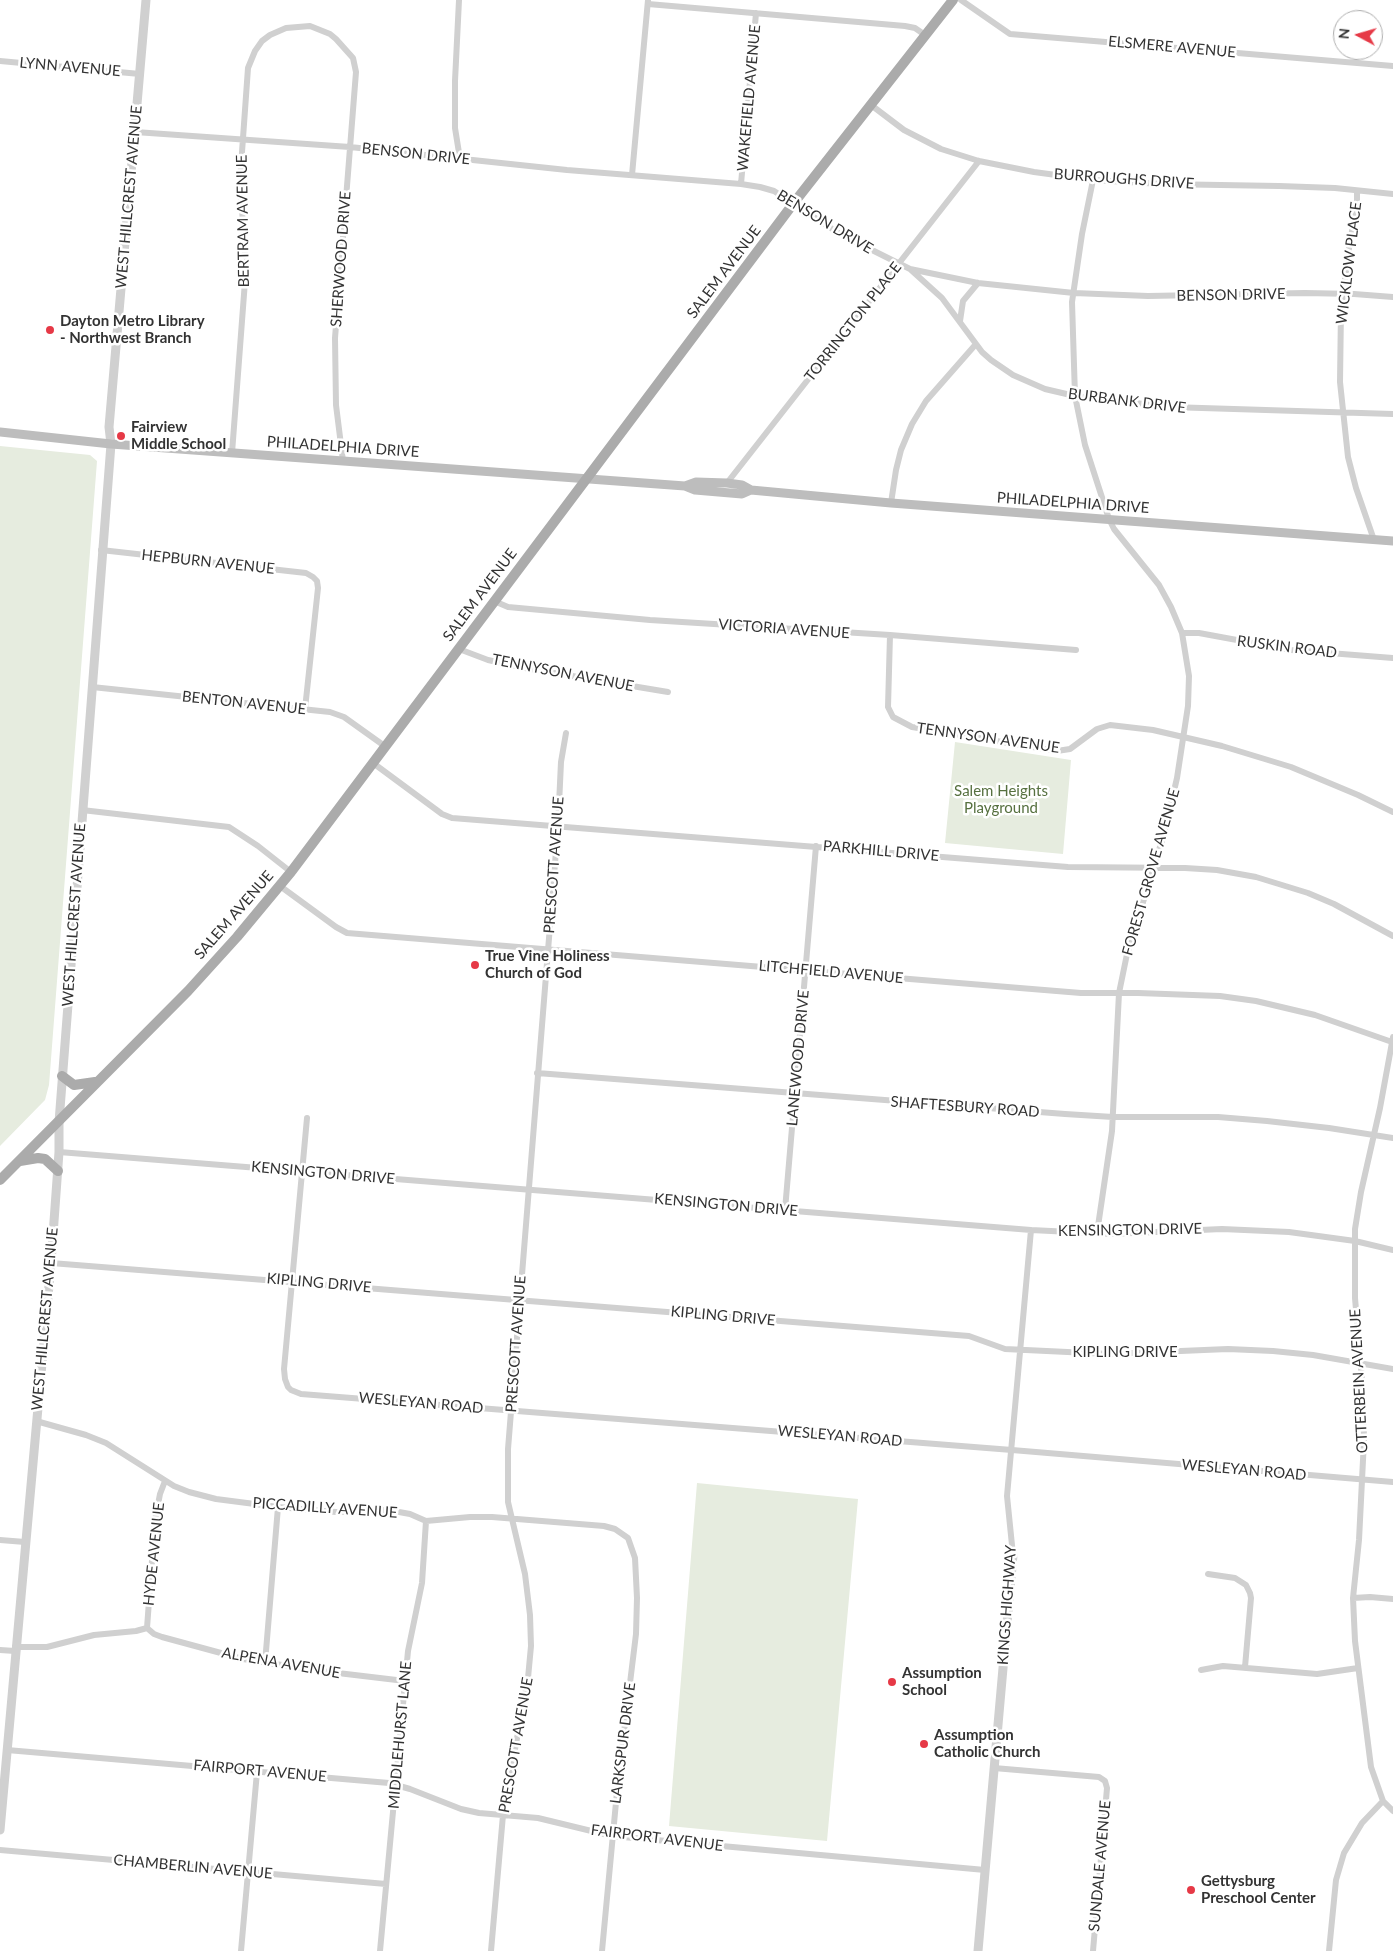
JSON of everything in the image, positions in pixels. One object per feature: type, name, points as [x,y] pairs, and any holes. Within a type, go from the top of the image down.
[{"type":"main road","name":"SALEM AVENUE","points":[[0,1180],[188,991],[280,886],[793,204],[952,0]]},
{"type":"main road","name":"PHILADELPHIA DRIVE","points":[[0,432],[111,444],[685,486],[695,490],[742,494],[751,490]]},
{"type":"main road","name":"PHILADELPHIA DRIVE","points":[[685,486],[696,482],[727,483],[742,485],[751,490],[1393,542]]},
{"type":"main road","points":[[62,1076],[74,1085],[96,1082]]},
{"type":"main road","points":[[19,1162],[38,1158],[45,1159],[58,1171]]},
{"type":"street","name":"WEST HILLCREST AVENUE","points":[[0,1830],[2,1777],[7,1750],[51,1263],[58,1171],[62,1076],[111,444],[109,428],[146,0]]},
{"type":"street","points":[[459,0],[455,109],[456,139],[460,159]]},
{"type":"street","name":"ELSMERE AVENUE","points":[[961,0],[1010,34],[1393,66]]},
{"type":"street","points":[[632,175],[648,2],[905,26],[915,28],[925,35]]},
{"type":"street","name":"WAKEFIELD AVENUE","points":[[741,184],[756,13]]},
{"type":"street","name":"SHERWOOD DRIVE","points":[[255,51],[262,41],[277,32],[286,28],[310,26],[330,34],[353,58],[356,72],[334,366],[337,424],[343,461]]},
{"type":"street","name":"BERTRAM AVENUE","points":[[232,453],[246,268],[240,180],[248,68],[255,51]]},
{"type":"street","name":"LYNN AVENUE","points":[[0,61],[140,74]]},
{"type":"street","name":"BURROUGHS DRIVE","points":[[871,105],[923,142],[979,161],[1034,172],[1094,180],[1162,184],[1279,186],[1393,194]]},
{"type":"street","name":"BENSON DRIVE","points":[[135,132],[350,147],[460,159],[741,184],[774,191],[840,234],[910,269],[978,283],[1074,293],[1148,296],[1342,294],[1393,297]]},
{"type":"street","name":"TORRINGTON PLACE","points":[[727,483],[979,161]]},
{"type":"street","name":"FOREST GROVE AVENUE","points":[[1094,180],[1082,234],[1074,293],[1072,330],[1075,396],[1085,445],[1108,519],[1159,585],[1171,607],[1182,633],[1189,676],[1188,706],[1177,778],[1164,834],[1127,954],[1119,993],[1113,1117],[1097,1233]]},
{"type":"street","name":"WICKLOW PLACE","points":[[1357,191],[1357,203],[1342,294],[1340,353],[1345,441],[1352,472],[1374,540]]},
{"type":"street","name":"BURBANK DRIVE","points":[[910,269],[938,294],[976,344],[991,360],[1020,379],[1045,389],[1075,396],[1170,408],[1393,414]]},
{"type":"street","points":[[960,321],[963,302],[978,283]]},
{"type":"street","points":[[892,502],[896,470],[901,450],[912,424],[926,401],[976,344]]},
{"type":"street","name":"HEPBURN AVENUE","points":[[102,550],[306,573],[313,577],[317,581],[318,588],[305,710]]},
{"type":"street","name":"VICTORIA AVENUE","points":[[494,601],[508,607],[650,620],[890,635],[1076,650]]},
{"type":"street","name":"RUSKIN ROAD","points":[[1182,633],[1199,633],[1291,650],[1393,658]]},
{"type":"street","name":"TENNYSON AVENUE","points":[[890,635],[888,707],[893,717],[912,727],[1057,751],[1070,748],[1097,729],[1110,725],[1152,730],[1184,736],[1291,767],[1393,812]]},
{"type":"street","name":"TENNYSON AVENUE","points":[[460,649],[488,660],[530,669],[668,692]]},
{"type":"street","name":"BENTON AVENUE","points":[[92,688],[330,712],[344,717],[386,747]]},
{"type":"street","name":"PRESCOTT AVENUE","points":[[491,1951],[503,1815],[528,1678],[531,1646],[527,1588],[507,1491],[508,1449],[558,826],[561,762],[566,733]]},
{"type":"street","name":"PARKHILL DRIVE","points":[[373,763],[447,817],[1068,867],[1217,870],[1256,877],[1285,885],[1334,904],[1393,936]]},
{"type":"street","points":[[82,810],[230,827],[291,872]]},
{"type":"street","name":"LANEWOOD DRIVE","points":[[785,1210],[816,846]]},
{"type":"street","name":"LITCHFIELD AVENUE","points":[[280,886],[344,933],[1081,993],[1193,994],[1256,1001],[1315,1015],[1392,1042]]},
{"type":"street","name":"OTTERBEIN AVENUE","points":[[1393,1037],[1361,1192],[1355,1242],[1355,1298],[1361,1362],[1364,1440],[1363,1480],[1353,1598],[1358,1668],[1371,1767],[1383,1801],[1393,1811]]},
{"type":"street","name":"SHAFTESBURY ROAD","points":[[537,1073],[1113,1117],[1218,1118],[1304,1125],[1393,1138]]},
{"type":"street","points":[[294,1281],[307,1118]]},
{"type":"street","name":"KENSINGTON DRIVE","points":[[59,1152],[1031,1230],[1097,1233],[1242,1229],[1289,1232],[1393,1250]]},
{"type":"street","name":"KINGS HIGHWAY","points":[[978,1951],[1013,1555],[1007,1508],[1031,1230]]},
{"type":"street","name":"KIPLING DRIVE","points":[[51,1263],[969,1336],[999,1347],[1020,1350],[1109,1354],[1249,1350],[1313,1355],[1393,1369]]},
{"type":"street","name":"WESLEYAN ROAD","points":[[294,1281],[284,1369],[288,1388],[301,1394],[1393,1482]]},
{"type":"street","name":"PICCADILLY AVENUE","points":[[36,1421],[86,1435],[106,1443],[165,1481],[188,1492],[216,1499],[336,1512],[388,1510],[410,1514],[426,1521],[470,1517],[512,1518],[604,1526],[615,1530],[627,1538]]},
{"type":"street","name":"HYDE AVENUE","points":[[147,1628],[155,1520],[160,1494],[165,1481]]},
{"type":"street","points":[[265,1663],[278,1507]]},
{"type":"street","name":"MIDDLEHURST LANE","points":[[380,1951],[408,1651],[422,1583],[426,1521]]},
{"type":"street","name":"LARKSPUR DRIVE","points":[[602,1951],[612,1836],[636,1634],[635,1558],[633,1548],[627,1538]]},
{"type":"street","points":[[0,1540],[25,1542]]},
{"type":"street","points":[[1208,1574],[1236,1578],[1246,1585],[1250,1593],[1245,1667]]},
{"type":"street","points":[[1353,1598],[1393,1599]]},
{"type":"street","points":[[0,1650],[46,1647],[94,1635],[136,1631],[147,1628]]},
{"type":"street","name":"ALPENA AVENUE","points":[[147,1628],[154,1634],[162,1637],[243,1659],[405,1681]]},
{"type":"street","points":[[1201,1670],[1216,1666],[1245,1667],[1311,1674],[1358,1668]]},
{"type":"street","name":"FAIRPORT AVENUE","points":[[7,1750],[395,1785],[461,1809],[490,1815],[538,1818],[612,1836],[985,1870]]},
{"type":"street","name":"SUNDALE AVENUE","points":[[994,1768],[1099,1777],[1105,1781],[1107,1788],[1093,1951]]},
{"type":"street","points":[[241,1951],[257,1772]]},
{"type":"street","points":[[1329,1951],[1336,1880],[1344,1852],[1362,1823],[1383,1801]]},
{"type":"street","name":"CHAMBERLIN AVENUE","points":[[0,1850],[386,1884]]},
{"type":"green space","points":[[0,446],[90,455],[97,461],[49,1085],[45,1100],[0,1146]]},
{"type":"green space","name":"Salem Heights Playground","points":[[955,742],[1071,760],[1063,854],[945,843]]},
{"type":"green space","points":[[697,1483],[858,1499],[827,1841],[669,1826]]},
{"type":"place","name":"Dayton Metro Library - Northwest Branch","points":[[50,330]]},
{"type":"place","name":"Fairview Middle School","points":[[121,436]]},
{"type":"place","name":"True Vine Holiness Church of God","points":[[475,965]]},
{"type":"place","name":"Assumption School","points":[[892,1682]]},
{"type":"place","name":"Assumption Catholic Church","points":[[924,1744]]},
{"type":"place","name":"Gettysburg Preschool Center","points":[[1191,1890]]}]
